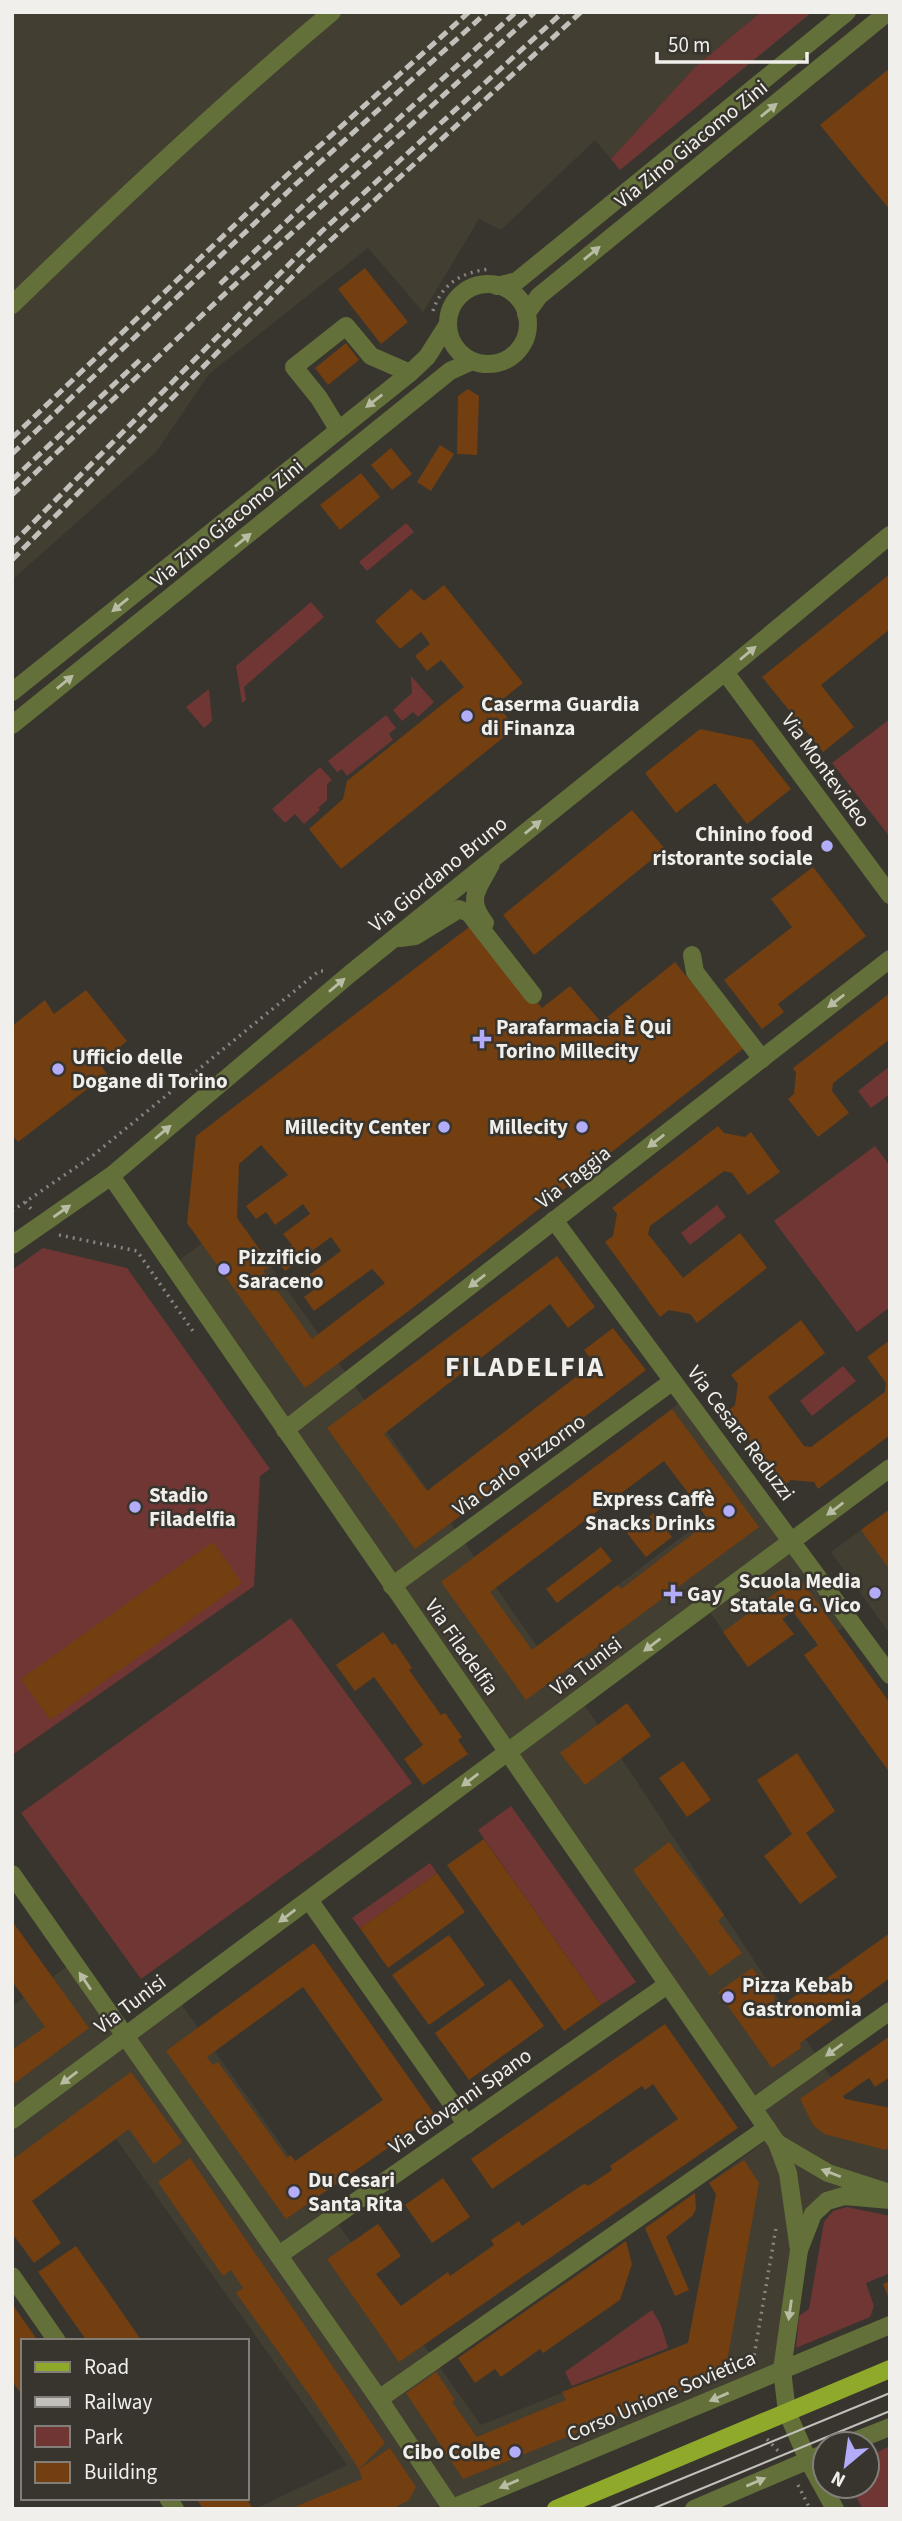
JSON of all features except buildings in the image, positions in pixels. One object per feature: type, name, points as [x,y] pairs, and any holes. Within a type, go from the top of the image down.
[{"type":"main road","points":[[556,2509],[890,2370]]},
{"type":"street","points":[[12,305],[132,189],[259,73],[332,12]]},
{"type":"street","name":"Via Zino Giacomo Zini","points":[[497,286],[517,281],[847,12]]},
{"type":"street","name":"Via Zino Giacomo Zini","points":[[526,314],[539,296],[888,12]]},
{"type":"street","points":[[478,286],[497,286],[513,293],[526,314],[526,336],[514,354],[494,364],[472,361],[454,346],[448,324],[452,308],[462,294],[478,286]]},
{"type":"street","name":"Via Zino Giacomo Zini","points":[[12,692],[410,373],[427,358],[448,324]]},
{"type":"street","points":[[338,429],[319,398],[294,367],[346,326],[371,356],[410,373]]},
{"type":"street","name":"Via Zino Giacomo Zini","points":[[12,725],[450,371],[472,361]]},
{"type":"street","name":"Via Giordano Bruno","points":[[12,1245],[111,1176],[393,939],[890,536]]},
{"type":"street","name":"Via Montevideo","points":[[725,672],[890,895]]},
{"type":"street","points":[[393,939],[415,936],[459,909],[469,913],[536,993],[474,910],[474,898],[494,857]]},
{"type":"street","points":[[692,955],[695,972],[762,1059]]},
{"type":"street","name":"Via Taggia","points":[[285,1430],[890,959]]},
{"type":"street","name":"Via Filadelfia","points":[[111,1176],[772,2135]]},
{"type":"street","name":"Via Cesare Reduzzi","points":[[554,1220],[890,1675]]},
{"type":"street","name":"Via Carlo Pizzorno","points":[[392,1586],[673,1381]]},
{"type":"street","name":"Via Tunisi","points":[[12,2120],[890,1468]]},
{"type":"street","points":[[12,1874],[379,2399],[451,2509]]},
{"type":"street","points":[[309,1900],[467,2124]]},
{"type":"street","name":"Via Giovanni Spano","points":[[279,2255],[667,1984]]},
{"type":"street","points":[[753,2109],[890,2011]]},
{"type":"street","points":[[379,2399],[772,2135]]},
{"type":"street","points":[[772,2135],[828,2173],[890,2193]]},
{"type":"street","points":[[772,2135],[788,2173],[799,2250]]},
{"type":"street","points":[[811,2448],[787,2412],[782,2370],[799,2250],[813,2214],[827,2201],[844,2196],[890,2200]]},
{"type":"street","points":[[12,2276],[56,2339]]},
{"type":"street","name":"Corso Unione Sovietica","points":[[451,2509],[890,2325]]},
{"type":"street","points":[[694,2509],[811,2458]]},
{"type":"path","points":[[25,1202],[58,1235],[137,1251],[196,1336]]},
{"type":"path","points":[[749,2384],[778,2216]]},
{"type":"path","points":[[760,2424],[769,2442],[782,2455],[810,2509]]},
{"type":"shaded area","points":[[12,12],[761,12],[695,67],[611,159],[595,140],[501,230],[479,219],[423,312],[368,248],[209,374],[156,452],[12,580]]},
{"type":"shaded area","points":[[237,1218],[537,1646],[707,1518],[643,1431],[686,1398],[851,1622],[818,1645],[792,1612],[783,1619],[794,1634],[748,1667],[705,1605],[580,1699],[845,2099],[890,2108],[890,2200],[844,2196],[813,2214],[782,2370],[429,2509],[255,2509],[347,2465],[116,2139],[12,2215],[12,2006],[73,1962],[124,2037],[177,1998],[481,2425],[688,2343],[716,2194],[709,2183],[772,2136],[171,1266]]},
{"type":"shaded area","name":"Scuola Media Statale G. Vico","points":[[890,1509],[890,1634],[831,1552]]},
{"type":"green space","points":[[761,12],[812,12],[620,170],[611,159],[695,67]]},
{"type":"green space","points":[[406,523],[414,532],[367,571],[359,562]]},
{"type":"green space","points":[[311,602],[324,617],[244,687],[246,700],[242,703],[236,666]]},
{"type":"green space","points":[[411,676],[434,702],[418,717],[413,712],[402,721],[393,710],[412,693]]},
{"type":"green space","points":[[209,689],[212,721],[204,728],[186,707]]},
{"type":"green space","points":[[386,715],[396,728],[389,734],[393,740],[347,776],[342,769],[337,772],[328,761]]},
{"type":"green space","points":[[890,719],[890,837],[832,763]]},
{"type":"green space","points":[[320,767],[332,780],[327,784],[327,800],[304,824],[295,814],[285,823],[272,809]]},
{"type":"green space","points":[[890,1066],[890,1094],[871,1108],[858,1091]]},
{"type":"green space","points":[[875,1146],[890,1166],[890,1307],[857,1332],[774,1221]]},
{"type":"green space","points":[[717,1205],[726,1217],[690,1245],[681,1233]]},
{"type":"green space","name":"Stadio Filadelfia","points":[[43,1248],[127,1268],[270,1469],[260,1476],[254,1586],[12,1755],[12,1270]]},
{"type":"green space","points":[[843,1366],[856,1381],[812,1416],[800,1401]]},
{"type":"green space","points":[[291,1618],[412,1783],[141,1979],[21,1813]]},
{"type":"green space","points":[[511,1806],[636,1982],[601,2005],[478,1830]]},
{"type":"green space","points":[[430,1863],[437,1873],[360,1928],[352,1918]]},
{"type":"green space","points":[[847,2207],[890,2216],[890,2273],[866,2283],[874,2306],[870,2317],[796,2348],[799,2316],[809,2309],[824,2222],[833,2211]]},
{"type":"green space","points":[[652,2310],[661,2325],[668,2348],[572,2386],[565,2372]]},
{"type":"green space","points":[[890,2446],[890,2509],[863,2509],[858,2500],[881,2500],[881,2450]]},
{"type":"tram line","points":[[608,2509],[890,2393]]},
{"type":"tram line","points":[[652,2509],[890,2411]]},
{"type":"railway","points":[[12,438],[287,175],[469,12]]},
{"type":"railway","points":[[12,454],[296,184],[487,12]]},
{"type":"railway","points":[[220,284],[516,12]]},
{"type":"railway","points":[[12,495],[216,302],[535,12]]},
{"type":"railway","points":[[12,544],[322,231],[563,12]]},
{"type":"railway","points":[[12,560],[309,260],[581,12]]},
{"type":"railway","points":[[12,480],[141,359]]},
{"type":"place","name":"Caserma Guardia di Finanza","points":[[467,716]]},
{"type":"place","name":"Chinino food ristorante sociale","points":[[827,846]]},
{"type":"place","name":"Parafarmacia È Qui Torino Millecity","points":[[482,1039]]},
{"type":"place","name":"Ufficio delle Dogane di Torino","points":[[58,1069]]},
{"type":"place","name":"Millecity Center","points":[[444,1127]]},
{"type":"place","name":"Millecity","points":[[582,1127]]},
{"type":"place","name":"Pizzificio Saraceno","points":[[224,1269]]},
{"type":"place","name":"Stadio Filadelfia","points":[[135,1507]]},
{"type":"place","name":"Express Caffè Snacks Drinks","points":[[729,1511]]},
{"type":"place","name":"Scuola Media Statale G. Vico","points":[[875,1593]]},
{"type":"place","name":"Gay","points":[[673,1594]]},
{"type":"place","name":"Pizza Kebab Gastronomia","points":[[728,1997]]},
{"type":"place","name":"Du Cesari Santa Rita","points":[[294,2192]]},
{"type":"place","name":"Cibo Colbe","points":[[515,2452]]},
{"type":"district","name":"FILADELFIA","points":[[525,1366]]}]
